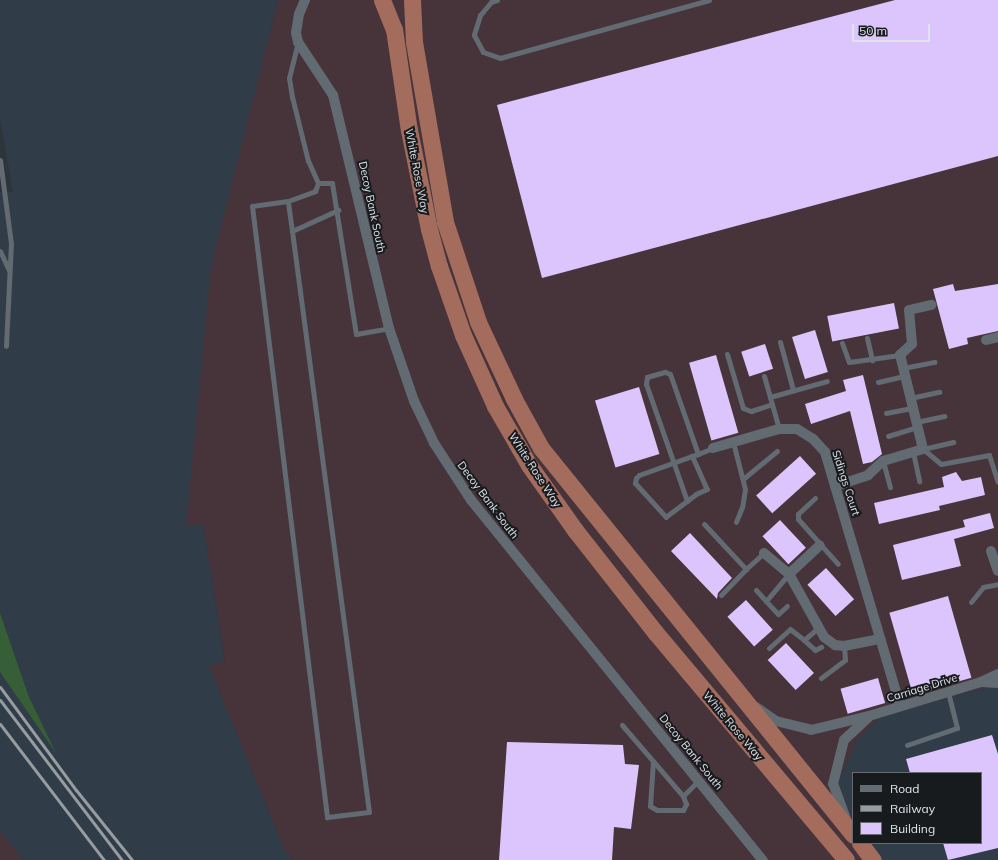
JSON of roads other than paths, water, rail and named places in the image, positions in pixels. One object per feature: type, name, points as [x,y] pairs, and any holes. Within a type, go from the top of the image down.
[{"type":"highway","name":"White Rose Way","points":[[382,0],[394,30],[409,130],[439,266],[463,335],[495,406],[529,465],[575,530],[655,632],[846,860]]},
{"type":"highway","name":"White Rose Way","points":[[412,0],[414,42],[446,222],[465,287],[495,360],[541,448],[852,834]]},
{"type":"highway","name":"White Rose Way","points":[[861,844],[874,860]]},
{"type":"street","name":"Decoy Bank South","points":[[305,0],[299,14],[296,33],[298,42],[308,60],[326,83],[339,113],[375,278],[389,328],[414,401],[434,443],[462,488],[763,860]]},
{"type":"street","points":[[835,486],[868,475],[883,461],[918,450],[916,425],[900,355],[912,344],[909,310],[931,305]]},
{"type":"street","points":[[986,340],[998,337]]},
{"type":"street","name":"Sidings Court","points":[[713,448],[779,429],[797,429],[813,439],[825,452],[900,706]]},
{"type":"street","points":[[789,574],[820,545]]},
{"type":"street","points":[[991,551],[998,571]]},
{"type":"street","points":[[764,553],[789,574],[824,637],[834,645],[844,646],[880,639]]},
{"type":"street","name":"Carriage Drive","points":[[737,692],[776,721],[811,730],[869,716],[981,682],[998,674]]},
{"type":"street","name":"Carriage Drive","points":[[981,682],[998,683]]},
{"type":"street","name":"Carriage Drive","points":[[852,831],[833,784],[844,740],[869,716]]},
{"type":"lane","points":[[497,0],[491,2],[480,15],[474,35],[482,52],[500,58],[709,0]]},
{"type":"lane","points":[[288,201],[369,812],[327,817],[252,206],[288,201],[315,191],[318,183],[308,161],[292,97],[290,78],[298,42]]},
{"type":"lane","points":[[0,160],[11,243],[6,346]]},
{"type":"lane","points":[[318,183],[332,183],[338,210],[356,334],[389,328]]},
{"type":"lane","points":[[292,231],[338,210]]},
{"type":"lane","points":[[0,251],[10,272]]},
{"type":"lane","points":[[867,338],[872,360]]},
{"type":"lane","points":[[780,342],[793,390]]},
{"type":"lane","points":[[842,343],[849,362],[900,355]]},
{"type":"lane","points":[[728,354],[743,408],[751,411],[772,404]]},
{"type":"lane","points":[[878,382],[934,362]]},
{"type":"lane","points":[[687,501],[646,384],[647,377],[665,372],[670,374],[698,454]]},
{"type":"lane","points":[[764,376],[779,429]]},
{"type":"lane","points":[[770,397],[827,381]]},
{"type":"lane","points":[[910,398],[939,392]]},
{"type":"lane","points":[[886,413],[912,408]]},
{"type":"lane","points":[[888,436],[944,416]]},
{"type":"lane","points":[[733,442],[743,479],[744,497],[736,522]]},
{"type":"lane","points":[[918,450],[953,442]]},
{"type":"lane","points":[[692,456],[707,489],[687,501],[666,517],[635,483],[639,475],[713,448]]},
{"type":"lane","points":[[918,450],[919,480]]},
{"type":"lane","points":[[918,450],[941,464],[989,455],[998,482]]},
{"type":"lane","points":[[743,479],[777,451]]},
{"type":"lane","points":[[883,461],[890,487]]},
{"type":"lane","points":[[815,498],[798,516],[820,545],[838,564]]},
{"type":"lane","points":[[704,524],[746,569]]},
{"type":"lane","points":[[722,595],[746,569],[764,553]]},
{"type":"lane","points":[[766,601],[789,574]]},
{"type":"lane","points":[[971,602],[983,587],[998,584]]},
{"type":"lane","points":[[756,590],[778,614],[787,606]]},
{"type":"lane","points":[[804,640],[819,627]]},
{"type":"lane","points":[[769,648],[790,629],[815,650],[821,647]]},
{"type":"lane","points":[[821,678],[845,660],[844,646]]},
{"type":"lane","points":[[907,745],[957,728],[948,691]]},
{"type":"lane","points":[[622,725],[653,761],[683,796],[686,804],[683,810],[657,810],[650,806],[653,761]]},
{"type":"lane","points":[[683,796],[698,780]]},
{"type":"railway","points":[[0,687],[76,790],[132,860]]},
{"type":"railway","points":[[0,700],[122,860]]},
{"type":"railway","points":[[0,724],[104,860]]}]
